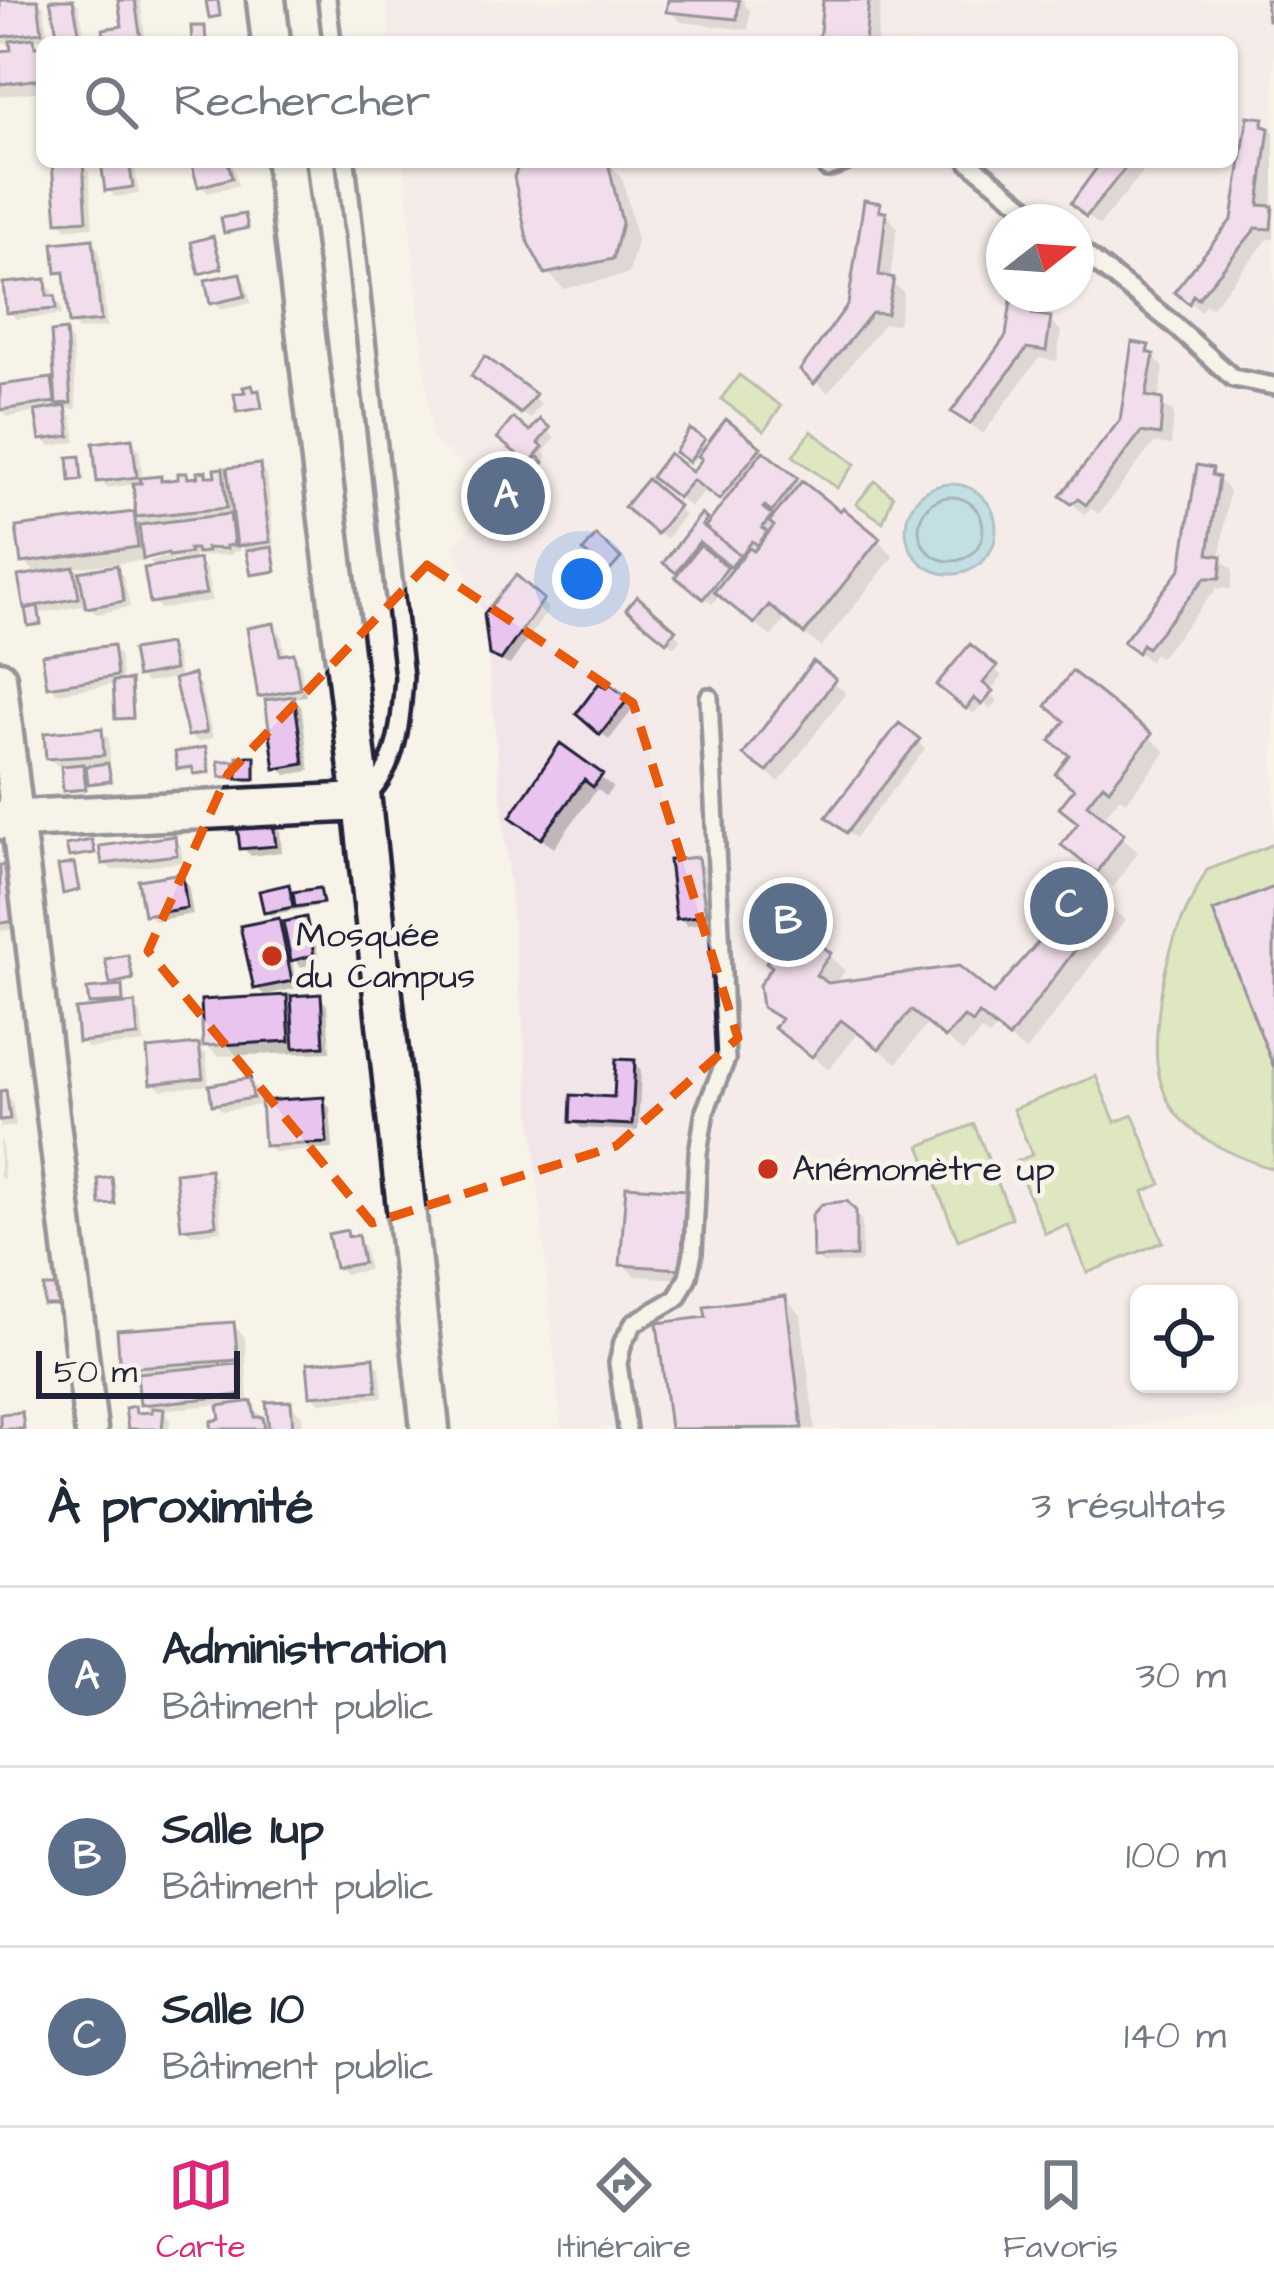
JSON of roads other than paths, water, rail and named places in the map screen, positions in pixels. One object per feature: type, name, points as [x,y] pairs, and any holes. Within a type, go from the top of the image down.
[{"type":"street","points":[[266,0],[270,36]]},
{"type":"street","points":[[286,168],[362,802],[430,1429]]},
{"type":"street","points":[[0,676],[9,819],[91,1429]]},
{"type":"street","points":[[9,819],[362,802]]},
{"type":"lane","points":[[328,0],[331,36]]},
{"type":"lane","points":[[347,168],[404,677],[400,726],[389,765],[362,802]]},
{"type":"lane","points":[[976,168],[1022,204]]},
{"type":"lane","points":[[1094,261],[1232,378],[1274,386]]},
{"type":"lane","points":[[627,1429],[618,1363],[623,1342],[634,1323],[677,1298],[688,1276],[705,1111],[726,1059],[709,697]]},
{"type":"water","points":[[951,484],[983,497],[996,529],[983,561],[951,574],[919,561],[906,529],[919,497]]},
{"type":"place","name":"Administration","points":[[506,496]]},
{"type":"place","name":"Salle 10","points":[[1069,906]]},
{"type":"place","name":"Salle 1up","points":[[788,922]]},
{"type":"place","name":"Mosquée du Campus","points":[[272,956]]},
{"type":"place","name":"Anémomètre up","points":[[768,1169]]}]
